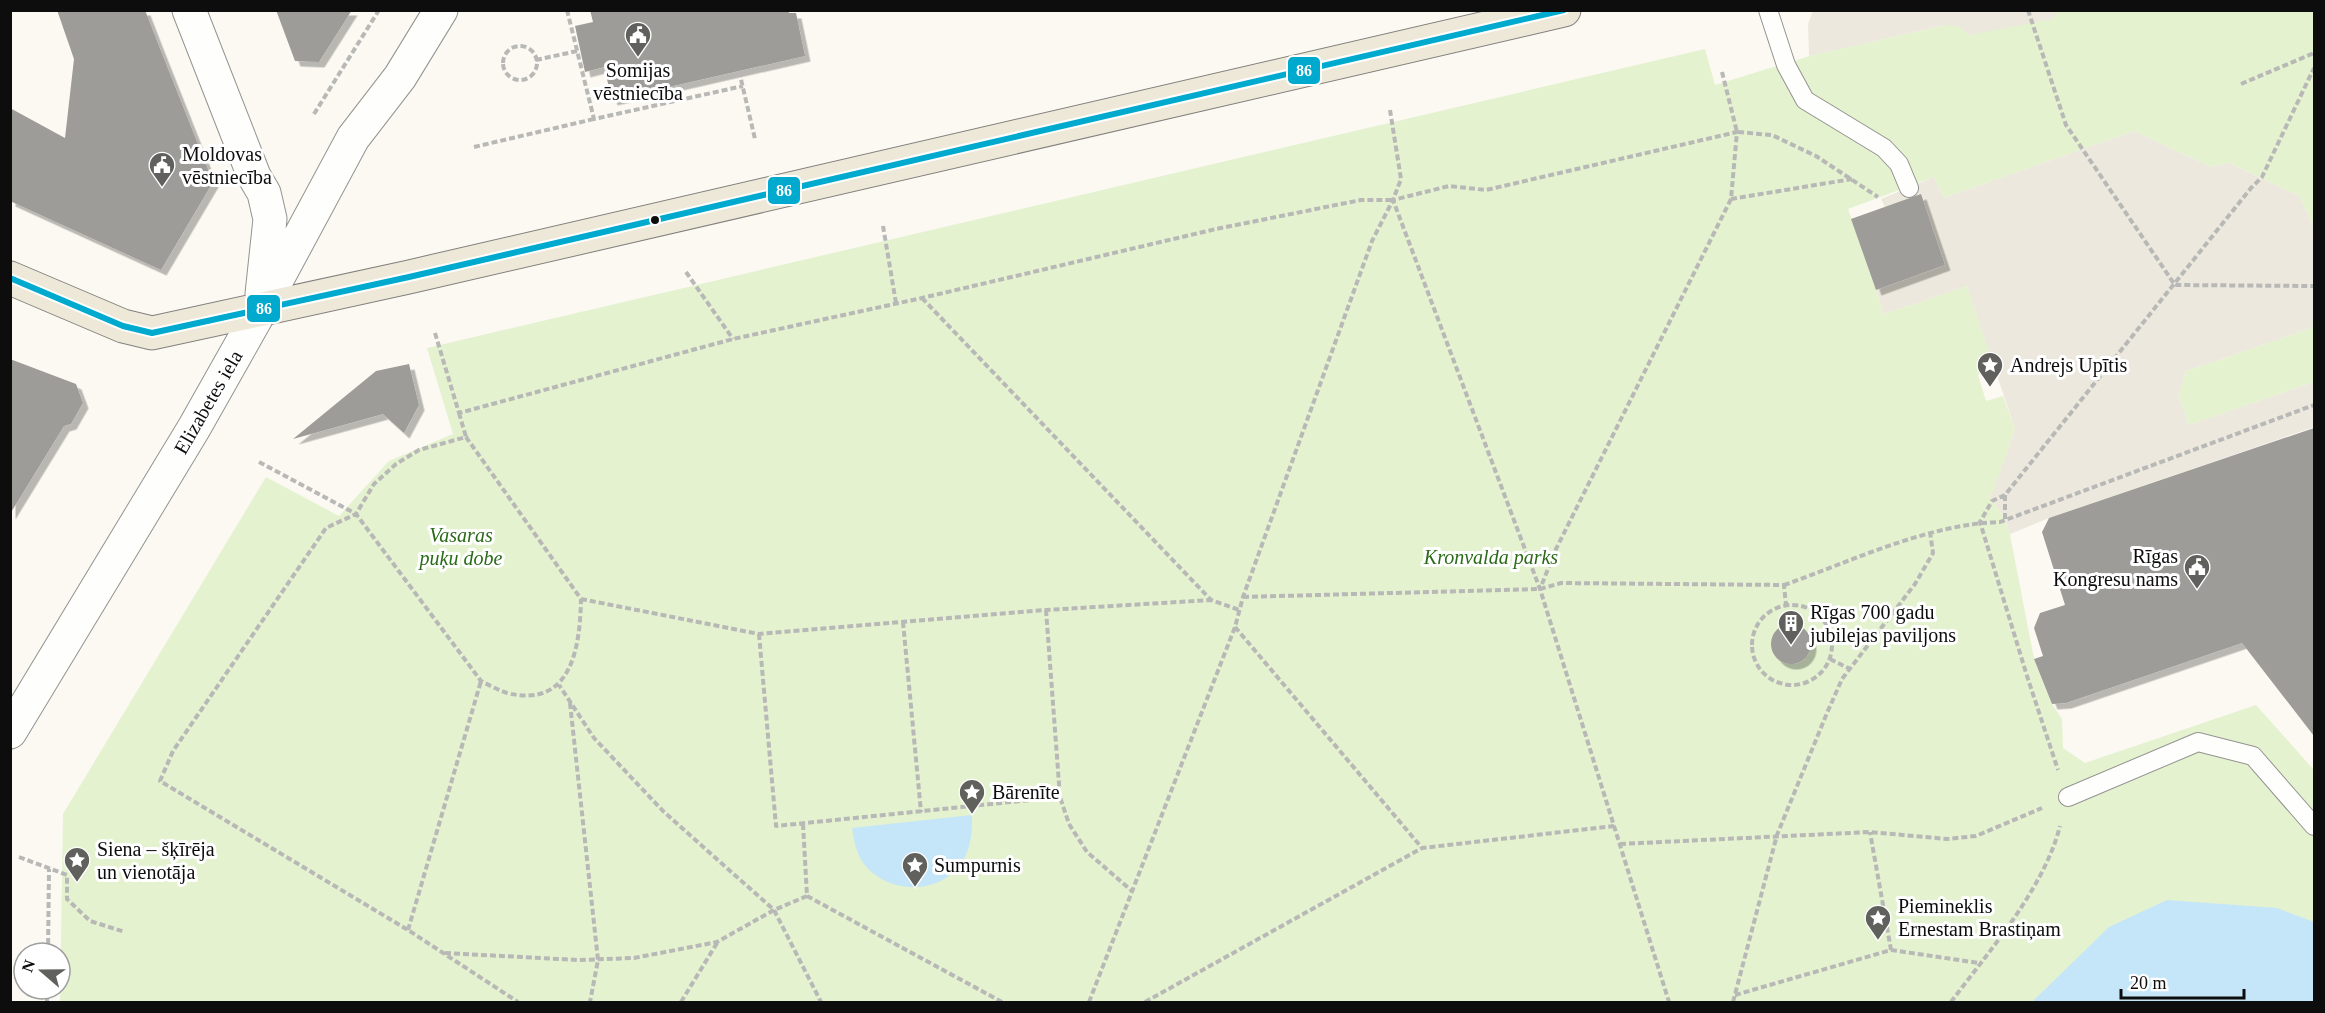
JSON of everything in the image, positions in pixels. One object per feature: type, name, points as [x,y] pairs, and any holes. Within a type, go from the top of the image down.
[{"type":"main road","points":[[10,278],[123,326],[152,333],[260,311],[1564,10]]},
{"type":"street","points":[[189,10],[254,176],[264,193],[270,219],[260,311]]},
{"type":"street","name":"Elizabetes iela","points":[[10,732],[182,448],[260,311],[353,138],[400,77],[441,10]]},
{"type":"lane","points":[[1768,10],[1782,54],[1805,100],[1884,148],[1899,164],[1909,188]]},
{"type":"lane","points":[[2067,797],[2198,742],[2253,756],[2314,826]]},
{"type":"path","points":[[314,114],[379,10]]},
{"type":"path","points":[[567,10],[594,119]]},
{"type":"path","points":[[2028,10],[2066,125],[2175,285]]},
{"type":"path","points":[[516,47],[526,48],[536,60],[534,71],[526,79],[515,80],[503,68],[507,52],[516,47]]},
{"type":"path","points":[[536,60],[577,51]]},
{"type":"path","points":[[2241,84],[2314,53]]},
{"type":"path","points":[[1951,1002],[2022,907],[2056,843],[2067,797],[1980,522],[1992,501],[2005,495],[2262,177],[2314,68]]},
{"type":"path","points":[[739,71],[755,139]]},
{"type":"path","points":[[1540,589],[1556,549],[1731,199],[1737,132],[1722,72]]},
{"type":"path","points":[[474,147],[743,86]]},
{"type":"path","points":[[1089,1002],[1235,627],[1243,597],[1372,241],[1401,179],[1390,110]]},
{"type":"path","points":[[459,413],[733,339],[922,298],[1216,229],[1361,200],[1393,200],[1449,186],[1486,190],[1737,132],[1772,135],[1816,156],[1881,199]]},
{"type":"path","points":[[1731,199],[1853,179]]},
{"type":"path","points":[[1393,200],[1540,589],[1669,1002]]},
{"type":"path","points":[[883,226],[896,303]]},
{"type":"path","points":[[686,272],[733,339]]},
{"type":"path","points":[[2175,285],[2314,286]]},
{"type":"path","points":[[922,298],[1211,600]]},
{"type":"path","points":[[259,462],[356,514],[481,681],[507,693],[538,695],[559,685],[574,660],[580,632],[581,599],[466,437],[435,333]]},
{"type":"path","points":[[1243,597],[1540,589],[1561,583],[1784,585],[1930,532],[1980,522],[2000,522],[2314,405]]},
{"type":"path","points":[[466,437],[419,450],[396,464],[374,484],[356,514],[326,528],[173,751],[160,781],[408,930],[518,1002]]},
{"type":"path","points":[[2005,495],[2005,519]]},
{"type":"path","points":[[1733,1002],[1777,835],[1842,679],[1915,584],[1933,553],[1930,532]]},
{"type":"path","points":[[1784,585],[1786,605]]},
{"type":"path","points":[[581,599],[759,634],[1046,610],[1211,600],[1239,610]]},
{"type":"path","points":[[1786,605],[1807,607],[1824,620],[1832,639],[1830,659],[1824,670],[1814,679],[1802,684],[1789,685],[1776,682],[1757,665],[1752,652],[1752,639],[1756,627],[1763,616],[1786,605]]},
{"type":"path","points":[[1046,610],[1060,797],[1069,824],[1087,852],[1132,891]]},
{"type":"path","points":[[903,622],[921,812]]},
{"type":"path","points":[[1235,627],[1422,848]]},
{"type":"path","points":[[759,634],[776,826],[1060,797]]},
{"type":"path","points":[[1830,659],[1850,669]]},
{"type":"path","points":[[408,930],[481,681]]},
{"type":"path","points":[[559,685],[594,738],[663,811],[774,910],[821,1002]]},
{"type":"path","points":[[570,702],[598,960],[590,1002]]},
{"type":"path","points":[[1620,844],[1870,832],[1947,839],[1976,836],[2067,797]]},
{"type":"path","points":[[803,824],[807,896]]},
{"type":"path","points":[[1144,1002],[1422,848],[1614,826]]},
{"type":"path","points":[[1870,832],[1891,950]]},
{"type":"path","points":[[19,857],[67,875],[67,900],[90,921],[125,932]]},
{"type":"path","points":[[48,941],[49,868]]},
{"type":"path","points":[[444,953],[598,960],[634,958],[717,942],[774,910],[807,896]]},
{"type":"path","points":[[807,896],[1002,1002]]},
{"type":"path","points":[[681,1002],[717,942]]},
{"type":"path","points":[[1735,995],[1891,950],[1980,964]]},
{"type":"green space","name":"Kronvalda parks","points":[[2007,11],[2314,11],[2314,227],[2299,196],[2229,163],[2211,167],[2134,131],[1944,198],[1934,177],[1848,209],[1884,314],[1967,286],[1995,369],[1978,375],[1986,401],[2003,396],[2015,429],[1994,491],[1990,496],[2005,519],[2010,534],[2034,659],[2052,704],[2062,719],[2063,748],[2085,763],[2256,705],[2314,770],[2314,1002],[60,1002],[72,1001],[72,941],[61,941],[63,814],[266,477],[339,516],[389,461],[453,434],[427,348],[1705,49],[1715,85],[1813,55]]},
{"type":"green space","points":[[2314,327],[2314,382],[2189,425],[2178,395],[2186,371]]},
{"type":"shaded area","points":[[1813,10],[2058,11],[2053,19],[1969,35],[1960,27],[1945,25],[1809,56],[1808,24]]},
{"type":"shaded area","points":[[2134,131],[2211,167],[2229,163],[2299,196],[2314,227],[2314,327],[2186,371],[2178,395],[2189,425],[2314,382],[2314,427],[2049,518],[2010,534],[2005,519],[1990,496],[2015,429],[1967,286],[1884,314],[1876,290],[1945,265],[1921,195],[1885,207],[1881,199],[1934,177],[1944,198]]},
{"type":"water","points":[[972,815],[970,843],[959,866],[948,877],[934,884],[919,887],[889,883],[875,875],[859,856],[852,828]]},
{"type":"water","points":[[2167,900],[2277,908],[2314,922],[2314,1002],[2032,1002],[2109,927]]},
{"type":"building","points":[[57,10],[145,10],[213,182],[161,270],[10,201],[10,108],[65,138],[74,59]]},
{"type":"building","points":[[276,10],[352,10],[319,62],[295,61]]},
{"type":"building","points":[[590,10],[789,10],[789,13],[796,13],[805,56],[612,100],[604,67],[585,72],[575,26],[593,22]]},
{"type":"building","points":[[1921,194],[1945,265],[1876,290],[1851,219]]},
{"type":"building","points":[[10,359],[76,384],[83,403],[71,424],[64,426],[10,514]]},
{"type":"building","points":[[409,364],[419,405],[404,433],[383,414],[293,439],[376,371]]},
{"type":"building","name":"Rīgas Kongresu nams","points":[[2314,428],[2314,736],[2242,643],[2066,703],[2052,704],[2034,659],[2043,656],[2034,628],[2040,613],[2065,605],[2042,532],[2049,518]]},
{"type":"building","name":"Rīgas 700 gadu jubilejas paviljons","points":[[1791,624],[1805,630],[1811,644],[1805,658],[1791,664],[1777,658],[1771,644],[1777,630]]},
{"type":"transit line","name":"86","points":[[10,278],[123,326],[152,333],[409,277],[1564,10]]},
{"type":"place","name":"Somijas vēstniecība","points":[[638,58]]},
{"type":"place","name":"Moldovas vēstniecība","points":[[162,188]]},
{"type":"place","name":"Andrejs Upītis","points":[[1990,388]]},
{"type":"place","name":"Rīgas Kongresu nams","points":[[2197,590]]},
{"type":"place","name":"Rīgas 700 gadu jubilejas paviljons","points":[[1791,646]]},
{"type":"place","name":"Bārenīte","points":[[972,815]]},
{"type":"place","name":"Siena – šķīrēja un vienotāja","points":[[77,883]]},
{"type":"place","name":"Sumpurnis","points":[[915,888]]},
{"type":"place","name":"Piemineklis Ernestam Brastiņam","points":[[1878,941]]},
{"type":"park label","name":"Vasaras puķu dobe","points":[[461,546]]}]
